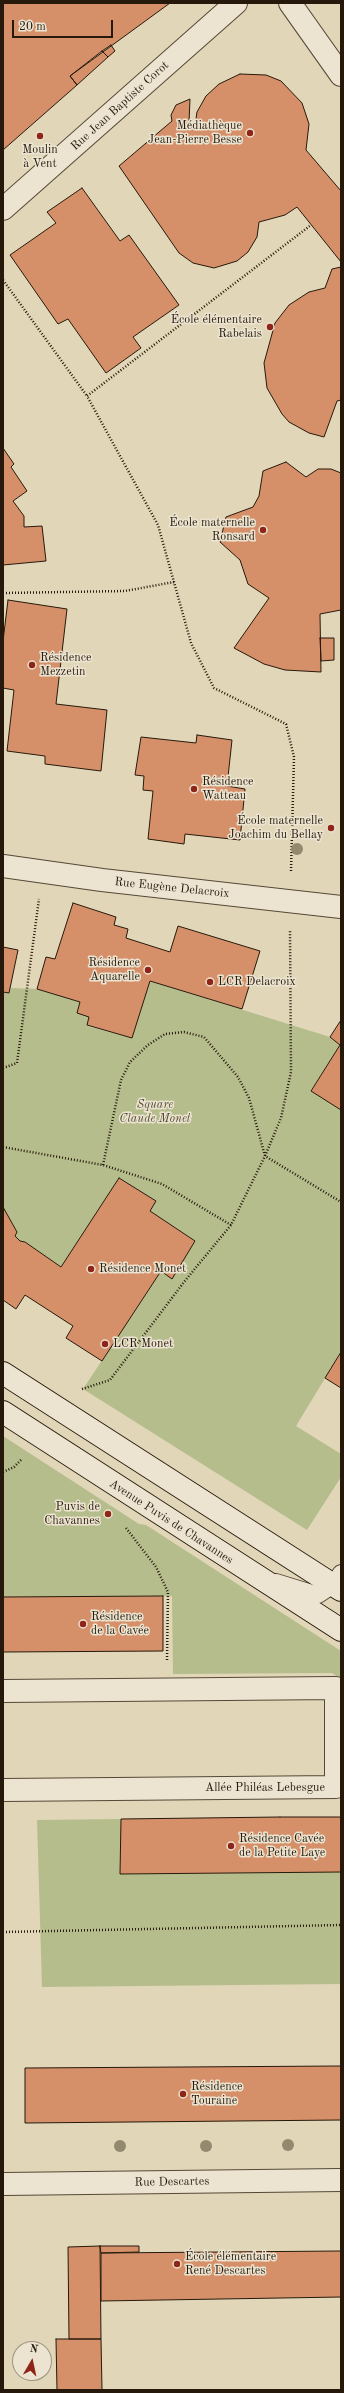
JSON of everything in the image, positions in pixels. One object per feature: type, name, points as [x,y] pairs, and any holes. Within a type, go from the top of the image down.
[{"type":"street","name":"Rue Jean Baptiste Corot","points":[[3,209],[236,3]]},
{"type":"street","points":[[290,3],[341,74]]},
{"type":"street","name":"Rue Eugène Delacroix","points":[[3,866],[341,907]]},
{"type":"street","points":[[3,1373],[338,1583]]},
{"type":"street","name":"Avenue Puvis de Chavannes","points":[[3,1412],[255,1576],[341,1630]]},
{"type":"street","name":"Allée Philéas Lebesgue","points":[[3,1691],[336,1688],[336,1787],[3,1790]]},
{"type":"street","name":"Rue Descartes","points":[[3,2184],[341,2180]]},
{"type":"lane","points":[[255,1576],[318,1595],[338,1583]]},
{"type":"path","points":[[87,396],[311,225]]},
{"type":"path","points":[[3,280],[87,396],[158,525],[191,644],[214,688],[286,724],[294,757],[290,901],[290,1072],[281,1118],[265,1156],[231,1225],[188,1276],[110,1380],[77,1390]]},
{"type":"path","points":[[3,593],[125,591],[174,582]]},
{"type":"path","points":[[3,1068],[16,1063],[43,872]]},
{"type":"path","points":[[103,1165],[121,1080],[130,1062],[148,1045],[165,1034],[184,1032],[204,1037],[238,1077],[249,1098],[265,1156],[341,1202]]},
{"type":"path","points":[[3,1147],[103,1165],[162,1184],[231,1225]]},
{"type":"path","points":[[3,1472],[14,1467],[23,1458]]},
{"type":"path","points":[[130,1521],[126,1527],[156,1567],[168,1592],[167,1689]]},
{"type":"path","points":[[3,1932],[341,1925]]},
{"type":"green space","name":"Square Claude Monet","points":[[150,981],[330,1037],[340,1045],[311,1090],[341,1110],[341,1352],[296,1426],[341,1454],[341,1477],[307,1530],[83,1389],[161,1271],[172,1278],[195,1241],[150,1211],[156,1201],[119,1178],[61,1267],[25,1242],[20,1241],[15,1236],[17,1232],[3,1207],[3,992],[9,993],[11,988],[37,989],[80,1002],[77,1013],[89,1017],[87,1026],[132,1038]]},
{"type":"green space","points":[[3,1436],[139,1524],[146,1525],[341,1651],[341,1679],[332,1673],[173,1674],[172,1596],[3,1597]]},
{"type":"green space","points":[[121,1819],[121,1874],[341,1872],[341,1984],[42,1987],[37,1820]]},
{"type":"building","points":[[3,3],[170,3],[70,76],[77,85],[3,150]]},
{"type":"building","points":[[111,45],[115,51],[108,57],[102,51]]},
{"type":"building","points":[[102,51],[108,57],[77,85],[70,76]]},
{"type":"building","points":[[240,74],[266,75],[281,81],[302,103],[309,124],[306,150],[341,191],[341,262],[297,207],[285,215],[259,222],[257,237],[248,252],[237,261],[214,268],[193,263],[179,253],[119,166],[172,121],[171,115],[176,105],[190,99],[189,122],[195,125],[197,112],[206,96],[219,84]]},
{"type":"building","points":[[82,188],[120,241],[129,235],[179,305],[133,337],[141,348],[106,373],[68,319],[58,324],[10,255],[56,223],[47,212]]},
{"type":"building","points":[[341,267],[341,400],[337,401],[324,437],[309,433],[289,422],[282,414],[267,388],[264,363],[275,323],[289,305],[309,292],[325,288],[332,269]]},
{"type":"building","points":[[3,448],[14,464],[11,467],[27,491],[13,501],[24,516],[24,527],[42,526],[46,561],[3,565]]},
{"type":"building","points":[[286,462],[306,477],[318,469],[331,469],[341,473],[341,610],[320,614],[321,672],[285,670],[264,664],[234,648],[269,598],[248,584],[240,560],[220,542],[226,517],[253,507],[259,496],[263,471]]},
{"type":"building","name":"Résidence Mezzetin","points":[[8,600],[67,609],[56,704],[107,710],[101,771],[45,764],[45,756],[7,751],[14,690],[3,688],[3,641]]},
{"type":"building","points":[[320,638],[334,638],[334,660],[321,661]]},
{"type":"building","name":"Résidence Watteau","points":[[197,735],[232,740],[227,786],[245,789],[240,840],[185,834],[184,844],[148,839],[153,791],[143,790],[144,776],[135,775],[141,737],[196,743]]},
{"type":"building","name":"Résidence Aquarelle","points":[[73,903],[116,917],[114,925],[128,929],[126,938],[170,952],[178,926],[260,951],[242,1009],[150,981],[132,1038],[87,1025],[89,1017],[77,1013],[80,1002],[37,989],[46,957],[55,959]]},
{"type":"building","points":[[3,947],[18,950],[9,993],[3,992]]},
{"type":"building","points":[[341,1020],[341,1110],[311,1091],[340,1045],[330,1037]]},
{"type":"building","name":"Résidence Monet","points":[[119,1178],[156,1201],[150,1211],[195,1241],[172,1279],[161,1271],[102,1361],[66,1338],[73,1326],[25,1295],[16,1309],[3,1300],[3,1207],[17,1232],[15,1236],[20,1241],[25,1242],[61,1267]]},
{"type":"building","points":[[341,1352],[341,1388],[325,1378]]},
{"type":"building","name":"Résidence de la Cavée","points":[[163,1596],[163,1651],[3,1652],[3,1597]]},
{"type":"building","name":"Résidence Cavée de la Petite Laye","points":[[341,1817],[341,1872],[120,1874],[121,1819]]},
{"type":"building","name":"Résidence Touraine","points":[[341,2066],[341,2120],[25,2123],[25,2068]]},
{"type":"building","points":[[100,2246],[139,2246],[139,2252],[101,2253]]},
{"type":"building","points":[[100,2246],[101,2339],[69,2339],[68,2247]]},
{"type":"building","points":[[341,2251],[341,2297],[101,2301],[101,2253]]},
{"type":"building","points":[[56,2339],[101,2339],[102,2390],[57,2390]]},
{"type":"place","name":"Médiathèque Jean-Pierre Besse","points":[[250,133]]},
{"type":"place","name":"Moulin à Vent","points":[[40,136]]},
{"type":"place","name":"École élémentaire Rabelais","points":[[270,327]]},
{"type":"place","name":"École maternelle Ronsard","points":[[263,530]]},
{"type":"place","name":"Résidence Mezzetin","points":[[32,665]]},
{"type":"place","name":"Résidence Watteau","points":[[194,789]]},
{"type":"place","name":"École maternelle Joachim du Bellay","points":[[331,828]]},
{"type":"place","name":"Résidence Aquarelle","points":[[148,970]]},
{"type":"place","name":"LCR Delacroix","points":[[210,982]]},
{"type":"place","name":"Résidence Monet","points":[[91,1269]]},
{"type":"place","name":"LCR Monet","points":[[105,1344]]},
{"type":"place","name":"Puvis de Chavannes","points":[[108,1514]]},
{"type":"place","name":"Résidence de la Cavée","points":[[83,1624]]},
{"type":"place","name":"Résidence Cavée de la Petite Laye","points":[[231,1846]]},
{"type":"place","name":"Résidence Touraine","points":[[183,2094]]},
{"type":"place","name":"École élémentaire René Descartes","points":[[177,2264]]}]
